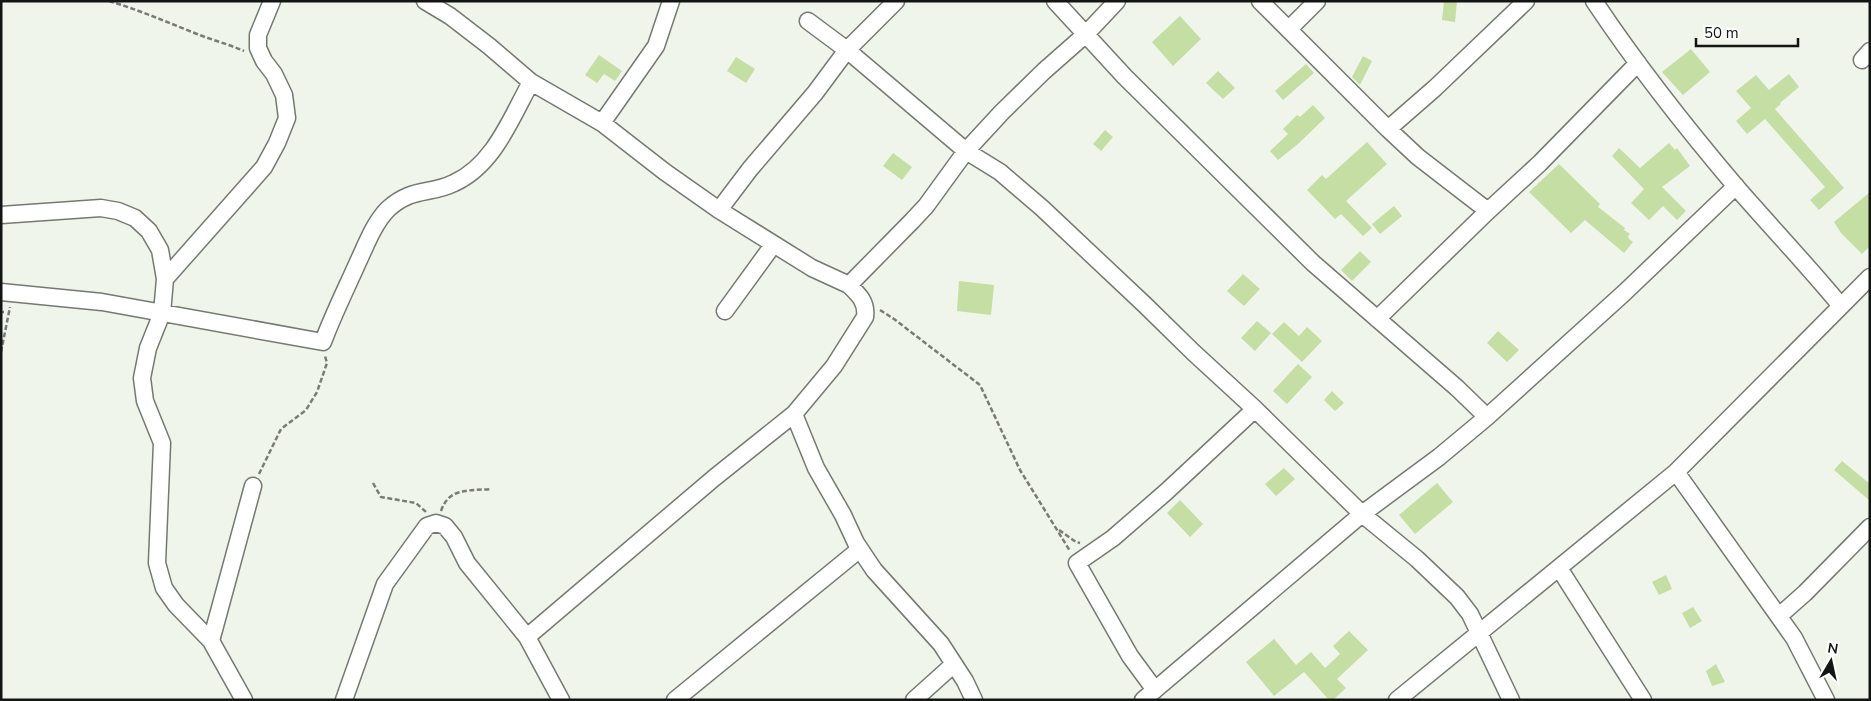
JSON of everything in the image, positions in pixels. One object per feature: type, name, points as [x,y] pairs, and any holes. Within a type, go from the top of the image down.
[{"type":"street","points":[[166,279],[264,168],[287,118],[284,95],[258,48],[258,35],[272,1]]},
{"type":"street","points":[[425,1],[450,16],[531,82],[602,123],[718,210],[812,268],[849,285],[864,300],[866,308],[861,326],[834,366],[794,414],[714,478],[527,637]]},
{"type":"street","points":[[602,123],[656,46],[671,1]]},
{"type":"street","points":[[718,210],[750,169],[815,94],[847,50],[896,1]]},
{"type":"street","points":[[1055,1],[1126,77],[1313,263],[1487,417]]},
{"type":"street","points":[[849,285],[926,206],[966,151],[1044,71],[1086,34],[1117,1]]},
{"type":"street","points":[[1260,1],[1388,129],[1432,168],[1488,211]]},
{"type":"street","points":[[1289,29],[1316,1]]},
{"type":"street","points":[[1388,129],[1435,88],[1526,1]]},
{"type":"street","points":[[1594,1],[1617,36],[1664,98],[1736,186],[1807,264],[1841,306]]},
{"type":"street","points":[[808,21],[847,50],[966,151],[1000,172],[1042,208],[1255,409],[1362,514],[1417,559],[1457,596],[1470,614],[1511,700]]},
{"type":"street","points":[[1377,319],[1540,163],[1638,63]]},
{"type":"street","points":[[7,293],[102,302],[323,342],[368,241],[387,210],[412,194],[454,184],[478,167],[496,145],[531,82]]},
{"type":"street","points":[[1255,409],[1166,492],[1113,538],[1077,563],[1130,656],[1149,695],[1362,514],[1451,447],[1487,417],[1624,293],[1736,186]]},
{"type":"street","points":[[1,215],[101,208],[118,211],[135,218],[149,231],[160,250],[166,279],[162,313],[148,348],[142,378],[145,401],[162,444],[157,563],[164,588],[176,605],[211,641],[244,700]]},
{"type":"street","points":[[725,311],[773,245]]},
{"type":"street","points":[[1397,700],[1676,472],[1870,277]]},
{"type":"street","points":[[794,414],[816,468],[860,549],[879,576],[941,644],[965,681],[974,700]]},
{"type":"street","points":[[1676,472],[1794,638],[1820,698]]},
{"type":"street","points":[[211,641],[253,486]]},
{"type":"street","points":[[344,700],[385,584],[427,526],[436,523],[445,526],[454,537],[468,563],[527,637],[561,700]]},
{"type":"street","points":[[1779,616],[1868,532]]},
{"type":"street","points":[[675,700],[860,549]]},
{"type":"street","points":[[1559,568],[1642,700]]},
{"type":"street","points":[[914,700],[954,664]]},
{"type":"path","points":[[109,1],[228,43],[264,61]]},
{"type":"path","points":[[1,352],[7,293]]},
{"type":"path","points":[[864,300],[894,319],[980,385],[1020,470],[1077,563]]},
{"type":"path","points":[[253,486],[281,429],[306,410],[317,392],[327,363],[323,342]]},
{"type":"path","points":[[373,483],[381,497],[416,502],[436,523],[443,504],[455,492],[491,489]]},
{"type":"building","points":[[1444,1],[1457,1],[1455,22],[1442,20]]},
{"type":"building","points":[[1180,16],[1201,39],[1173,66],[1152,42]]},
{"type":"building","points":[[1691,49],[1710,72],[1683,95],[1662,72]]},
{"type":"building","points":[[599,55],[622,71],[615,81],[604,74],[597,83],[585,75]]},
{"type":"building","points":[[1363,56],[1372,61],[1360,85],[1352,77]]},
{"type":"building","points":[[736,57],[755,69],[746,83],[727,71]]},
{"type":"building","points":[[1306,64],[1314,73],[1283,100],[1275,91]]},
{"type":"building","points":[[1218,71],[1235,88],[1223,99],[1206,83]]},
{"type":"building","points":[[1789,74],[1799,87],[1775,109],[1844,188],[1819,210],[1810,200],[1825,187],[1765,119],[1747,134],[1736,121],[1751,108],[1736,91],[1756,75],[1769,90]]},
{"type":"building","points":[[1313,105],[1325,118],[1278,160],[1270,151],[1288,134],[1283,129],[1297,115],[1300,117]]},
{"type":"building","points":[[1105,130],[1113,137],[1101,151],[1093,144]]},
{"type":"building","points":[[1367,142],[1387,164],[1346,201],[1372,228],[1363,236],[1341,214],[1335,219],[1307,190],[1322,175],[1326,179]]},
{"type":"building","points":[[1669,143],[1675,150],[1677,148],[1690,166],[1662,187],[1686,211],[1677,220],[1663,206],[1649,220],[1631,203],[1644,189],[1612,156],[1619,148],[1640,168]]},
{"type":"building","points":[[893,153],[912,167],[902,180],[883,166]]},
{"type":"building","points":[[1559,164],[1600,204],[1598,207],[1630,234],[1628,236],[1629,239],[1633,242],[1624,253],[1585,220],[1571,233],[1529,192]]},
{"type":"building","points":[[1870,192],[1870,246],[1862,254],[1841,233],[1834,222]]},
{"type":"building","points":[[1394,206],[1402,216],[1380,234],[1372,224]]},
{"type":"building","points":[[1360,251],[1371,262],[1352,281],[1341,270]]},
{"type":"building","points":[[1243,274],[1260,289],[1244,306],[1227,291]]},
{"type":"building","points":[[959,281],[994,285],[991,315],[957,311]]},
{"type":"building","points":[[1257,321],[1271,333],[1255,351],[1241,338]]},
{"type":"building","points":[[1284,322],[1299,336],[1307,327],[1322,341],[1302,362],[1272,334]]},
{"type":"building","points":[[1498,331],[1519,350],[1507,362],[1487,343]]},
{"type":"building","points":[[1298,364],[1312,377],[1287,404],[1273,391]]},
{"type":"building","points":[[1332,391],[1344,403],[1335,411],[1324,400]]},
{"type":"building","points":[[1842,461],[1870,484],[1870,501],[1834,470]]},
{"type":"building","points":[[1284,468],[1295,479],[1276,496],[1265,484]]},
{"type":"building","points":[[1437,483],[1453,502],[1415,534],[1399,515]]},
{"type":"building","points":[[1180,500],[1203,524],[1190,537],[1167,513]]},
{"type":"building","points":[[1666,575],[1672,589],[1659,595],[1652,582]]},
{"type":"building","points":[[1693,607],[1702,621],[1690,628],[1682,613]]},
{"type":"building","points":[[1349,631],[1368,650],[1337,679],[1346,688],[1333,700],[1329,700],[1304,672],[1274,696],[1246,662],[1274,639],[1296,665],[1311,652],[1325,668],[1340,654],[1333,646]]},
{"type":"building","points":[[1716,664],[1725,682],[1712,686],[1706,671]]}]
